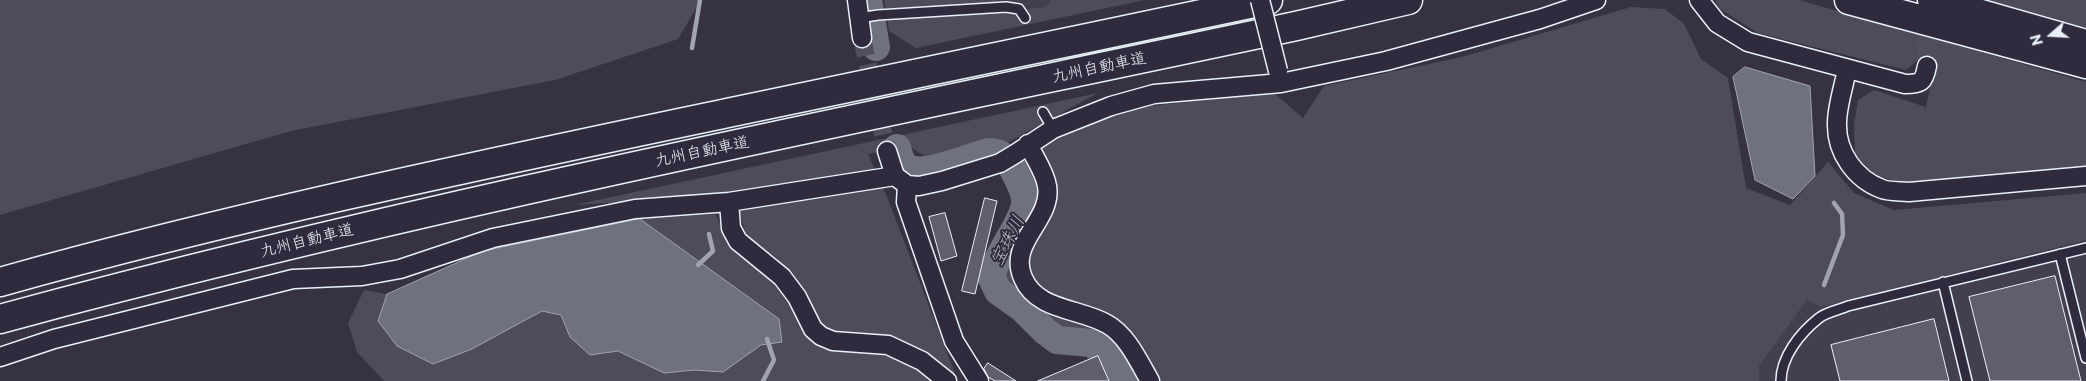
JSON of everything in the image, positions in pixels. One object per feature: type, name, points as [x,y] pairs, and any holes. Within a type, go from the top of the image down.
[{"type":"main road","name":"九州自動車道","points":[[0,282],[257,216],[460,168],[1268,0]]},
{"type":"main road","name":"九州自動車道","points":[[0,319],[99,292],[469,203],[1296,26],[1408,0]]},
{"type":"main road","points":[[1849,0],[2086,64]]},
{"type":"main road","points":[[1932,0],[2086,44]]},
{"type":"street","points":[[857,0],[861,18],[862,38]]},
{"type":"street","points":[[1260,0],[1279,77]]},
{"type":"street","points":[[0,357],[54,339],[293,279],[362,276],[400,269],[493,238],[635,209],[729,202],[901,180],[919,186],[942,181],[1000,163],[1053,129],[1112,106],[1154,94],[1386,61],[1540,20],[1596,0]]},
{"type":"street","points":[[1699,0],[1717,23],[1748,42],[1905,84],[1917,84],[1924,78],[1927,66]]},
{"type":"street","points":[[1847,69],[1837,123],[1840,144],[1854,171],[1864,180],[1884,190],[1909,192],[2086,176]]},
{"type":"street","points":[[1022,149],[1047,184],[1048,196],[1043,210],[1022,245],[1019,258],[1022,277],[1030,290],[1042,300],[1108,324],[1125,340],[1150,381]]},
{"type":"street","points":[[887,151],[901,180],[906,202],[954,341],[978,381]]},
{"type":"street","points":[[729,202],[731,228],[738,241],[782,277],[797,297],[814,329],[822,336],[833,341],[888,345],[922,361],[947,381]]},
{"type":"lane","points":[[861,18],[878,15],[1006,7],[1019,9],[1025,18]]},
{"type":"lane","points":[[1043,112],[1053,129]]},
{"type":"lane","points":[[1781,381],[1781,373],[1793,344],[1820,317],[1848,306],[2086,248]]},
{"type":"lane","points":[[2060,254],[2086,358]]},
{"type":"lane","points":[[1943,282],[1968,381]]},
{"type":"shaded area","points":[[0,0],[701,0],[678,39],[555,80],[291,131],[0,215]]},
{"type":"shaded area","points":[[884,0],[996,0],[1007,11],[1046,7],[1050,0],[1145,0],[916,48],[889,31]]},
{"type":"shaded area","points":[[996,0],[1050,0],[1046,7],[1007,11]]},
{"type":"shaded area","points":[[1715,0],[1799,0],[2086,82],[2086,166],[1901,184],[1871,173],[1855,154],[1854,125],[1858,100],[1874,90],[1926,107],[1934,69],[1918,60],[1906,70],[1758,33],[1720,9]]},
{"type":"shaded area","points":[[1982,0],[2086,0],[2086,29],[1992,3]]},
{"type":"shaded area","points":[[1631,7],[1665,9],[1684,24],[1701,59],[1728,78],[1746,188],[1790,205],[1828,162],[1854,193],[1894,210],[2086,193],[2086,240],[1821,307],[1807,300],[1759,366],[1759,381],[1133,381],[1114,349],[1093,339],[1056,331],[1029,300],[1008,288],[1001,266],[1032,206],[1019,166],[1052,141],[1131,108],[1274,93],[1303,118],[1324,86],[1462,57]]},
{"type":"shaded area","points":[[1098,93],[1005,144],[928,158],[908,146],[868,154],[887,197],[958,381],[384,381],[357,352],[348,323],[364,290],[387,294],[378,321],[433,364],[472,349],[542,311],[561,315],[570,337],[590,355],[618,351],[664,373],[694,370],[723,372],[761,344],[782,342],[779,319],[640,219],[715,214],[732,246],[814,310],[776,257],[746,236],[735,195],[574,205]]},
{"type":"shaded area","points":[[2086,240],[2086,381],[1759,381],[1759,366],[1807,300],[1822,307]]},
{"type":"water","points":[[1745,67],[1810,86],[1815,176],[1793,199],[1755,180],[1733,77]]},
{"type":"water","points":[[640,219],[779,319],[782,342],[761,345],[723,372],[694,370],[664,373],[618,351],[590,355],[570,337],[561,315],[542,311],[472,349],[433,364],[397,346],[378,321],[387,294],[483,251]]},
{"type":"building","points":[[985,198],[997,201],[975,294],[962,291]]},
{"type":"building","points":[[945,213],[957,256],[941,261],[929,217]]},
{"type":"building","points":[[2055,276],[2081,381],[1990,381],[1969,297]]},
{"type":"building","points":[[1934,319],[1949,381],[1840,381],[1831,345]]},
{"type":"building","points":[[1098,356],[1109,381],[1038,381]]},
{"type":"building","points":[[988,363],[1016,381],[995,381],[988,377],[984,369]]},
{"type":"waterway","points":[[692,48],[700,0]]},
{"type":"waterway","name":"宝珠川","points":[[868,0],[876,47]]},
{"type":"waterway","name":"宝珠川","points":[[897,148],[904,164],[908,168],[915,170],[936,168],[988,152],[997,153],[1007,160],[1021,186],[1025,203],[1020,219],[991,276],[998,291],[1022,308],[1057,340],[1091,343],[1109,355],[1124,381]]},
{"type":"waterway","points":[[1824,285],[1843,235],[1842,214],[1834,203]]},
{"type":"waterway","points":[[698,265],[713,251],[709,234]]},
{"type":"waterway","points":[[763,381],[774,360],[767,339]]},
{"type":"tunnel","points":[[1926,12],[1927,66]]},
{"type":"tunnel","points":[[862,38],[887,151]]}]
